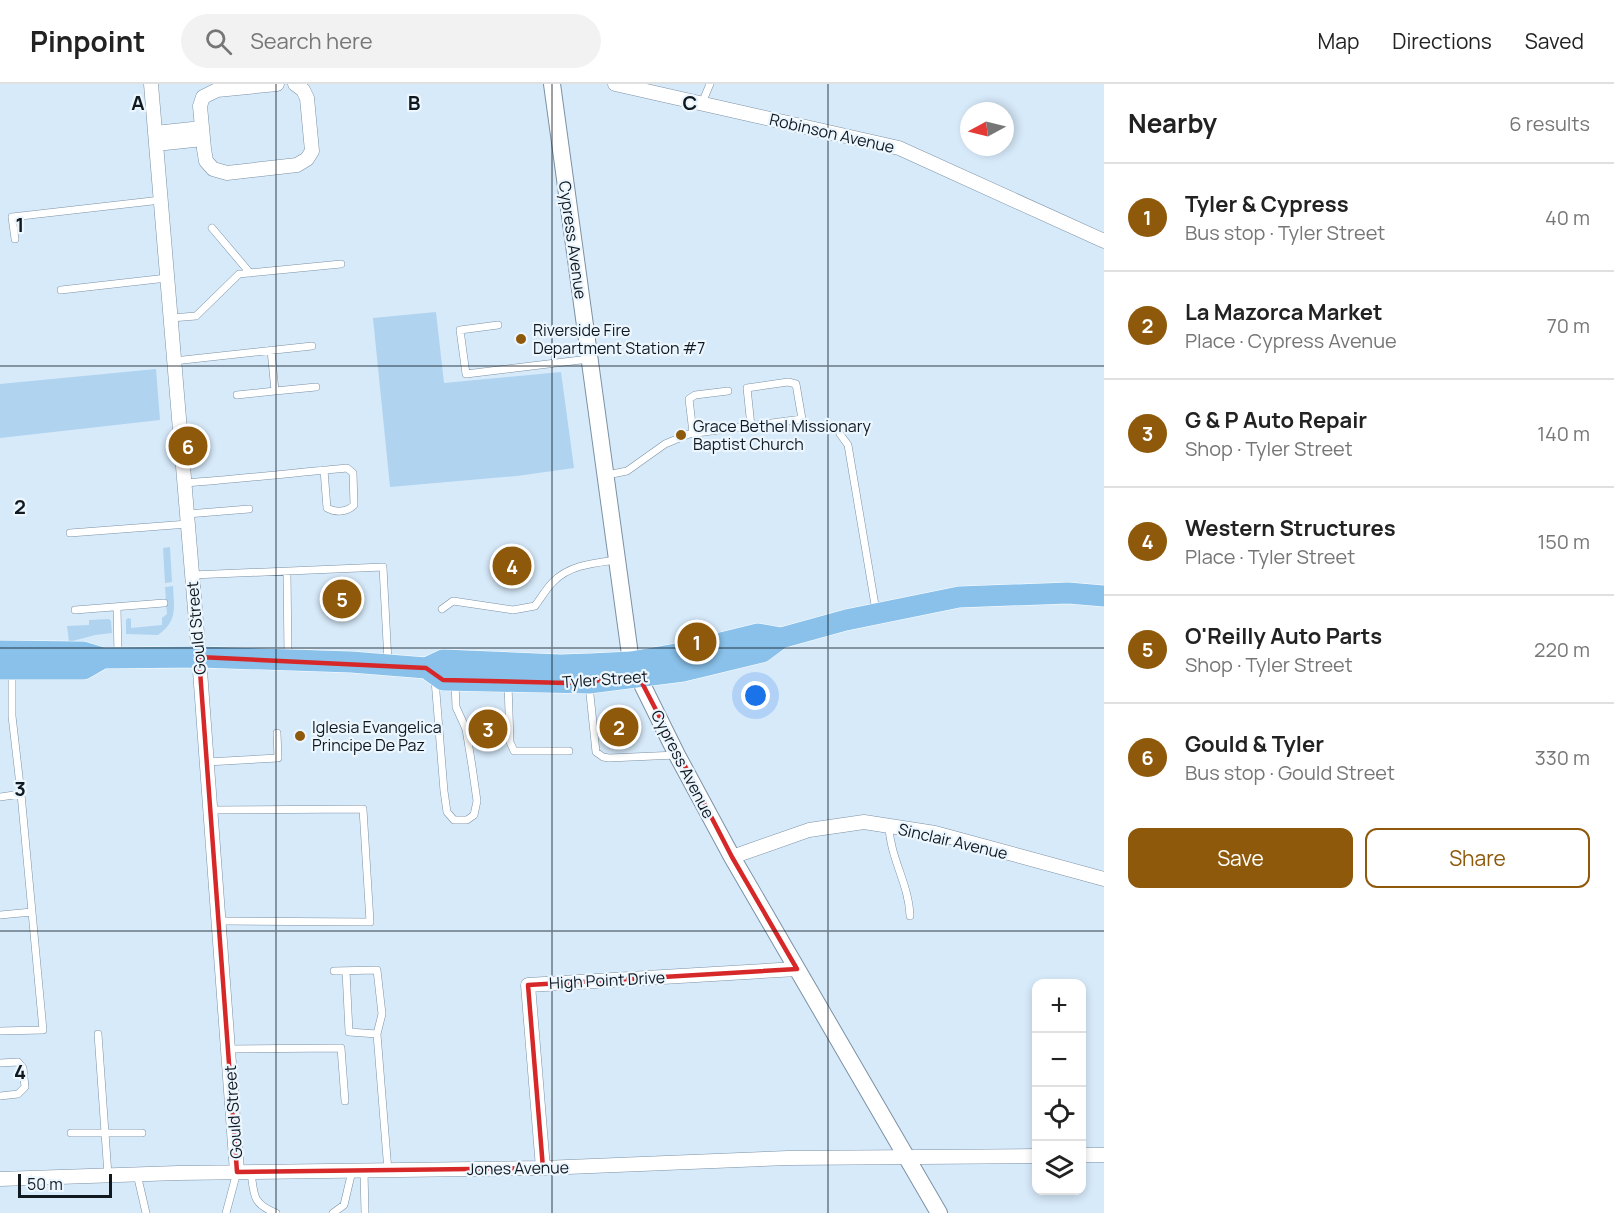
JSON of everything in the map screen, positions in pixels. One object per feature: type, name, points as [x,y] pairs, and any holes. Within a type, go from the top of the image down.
[{"type":"main road","name":"Tyler Street","points":[[438,674],[444,660],[682,671],[762,652],[781,638],[876,614],[959,597],[1068,593],[1104,596]]},
{"type":"main road","name":"Tyler Street","points":[[0,651],[83,652],[111,658],[199,657],[388,665],[438,674],[508,681],[589,682],[635,669]]},
{"type":"main road","name":"Tyler Street","points":[[6,669],[84,669],[111,658]]},
{"type":"street","name":"Gould Street","points":[[151,84],[188,519],[228,1049],[244,1172]]},
{"type":"street","points":[[277,84],[217,90],[203,97],[200,106],[202,133],[207,161],[213,169],[227,173],[297,165],[309,156],[312,151],[307,98],[296,84]]},
{"type":"street","name":"Cypress Avenue","points":[[552,84],[604,476],[635,669],[677,755],[732,856],[939,1213]]},
{"type":"street","name":"Robinson Avenue","points":[[623,85],[899,148],[1104,241]]},
{"type":"street","points":[[156,138],[202,133]]},
{"type":"street","name":"Sinclair Avenue","points":[[732,856],[809,830],[864,822],[935,833],[1104,879]]},
{"type":"street","name":"High Point Drive","points":[[543,1168],[528,985],[797,969]]},
{"type":"street","points":[[1086,1155],[1104,1155]]},
{"type":"street","name":"Jones Avenue","points":[[0,1179],[137,1174],[543,1168],[788,1158],[1032,1156]]},
{"type":"lane","points":[[702,103],[710,84]]},
{"type":"lane","points":[[15,239],[12,217],[161,200]]},
{"type":"lane","points":[[212,228],[250,273]]},
{"type":"lane","points":[[171,318],[196,316],[239,274],[341,264]]},
{"type":"lane","points":[[61,290],[168,278]]},
{"type":"lane","points":[[498,325],[460,330],[466,374],[589,359]]},
{"type":"lane","points":[[174,361],[312,346]]},
{"type":"lane","points":[[271,350],[275,391]]},
{"type":"lane","points":[[604,476],[627,471],[665,444],[693,434],[802,419],[796,384],[788,382],[747,388],[751,426]]},
{"type":"lane","points":[[237,395],[316,387]]},
{"type":"lane","points":[[693,434],[689,403],[692,396],[728,391]]},
{"type":"lane","points":[[840,434],[848,446],[876,614]]},
{"type":"lane","points":[[185,483],[324,470],[347,468],[352,473],[354,505],[349,510],[333,511],[327,508],[324,470]]},
{"type":"lane","points":[[70,533],[188,519],[249,509]]},
{"type":"lane","points":[[442,609],[453,602],[513,610],[535,606],[553,582],[567,572],[586,564],[616,560]]},
{"type":"lane","points":[[192,575],[383,567],[388,665]]},
{"type":"lane","points":[[286,572],[288,660]]},
{"type":"lane","points":[[75,610],[164,603]]},
{"type":"lane","points":[[111,658],[117,607]]},
{"type":"lane","points":[[0,1031],[43,1030],[21,794],[6,669]]},
{"type":"lane","points":[[438,674],[466,729],[477,801],[474,815],[467,820],[454,819],[447,812],[438,674]]},
{"type":"lane","points":[[508,681],[510,742],[514,751],[569,751]]},
{"type":"lane","points":[[589,682],[596,752],[599,755],[609,758],[677,755]]},
{"type":"lane","points":[[207,762],[278,758],[277,733]]},
{"type":"lane","points":[[0,797],[21,794]]},
{"type":"lane","points":[[211,810],[363,809],[370,922],[219,921]]},
{"type":"lane","points":[[889,826],[889,842],[910,900],[910,916]]},
{"type":"lane","points":[[0,915],[32,912]]},
{"type":"lane","points":[[334,971],[376,970],[382,1014],[377,1034],[388,1171]]},
{"type":"lane","points":[[346,971],[349,1032],[377,1034]]},
{"type":"lane","points":[[99,1034],[108,1175]]},
{"type":"lane","points":[[228,1049],[341,1048],[345,1101]]},
{"type":"lane","points":[[0,1063],[18,1062],[24,1068],[25,1087],[18,1094],[0,1096]]},
{"type":"lane","points":[[71,1133],[141,1133]]},
{"type":"lane","points":[[333,1213],[344,1205],[358,1171]]},
{"type":"lane","points":[[358,1171],[365,1213]]},
{"type":"lane","points":[[226,1213],[244,1172]]},
{"type":"lane","points":[[244,1172],[254,1197],[262,1207],[276,1213]]},
{"type":"lane","points":[[137,1174],[147,1213]]},
{"type":"highlighted area","points":[[199,657],[426,668],[443,680],[567,683],[639,677],[732,857],[797,969],[528,985],[543,1168],[237,1172]]},
{"type":"shaded area","points":[[436,312],[444,383],[561,372],[574,468],[517,476],[390,487],[373,318]]},
{"type":"shaded area","points":[[156,369],[160,420],[0,438],[0,384]]},
{"type":"shaded area","points":[[170,547],[172,582],[165,583],[163,548]]},
{"type":"shaded area","points":[[173,586],[173,614],[169,625],[158,635],[126,634],[128,618],[131,619],[131,628],[162,625],[162,618],[167,614],[165,587]]},
{"type":"shaded area","points":[[109,619],[112,633],[69,642],[67,626],[89,625],[89,620]]},
{"type":"place","name":"Riverside Fire Department Station #7","points":[[521,339]]},
{"type":"place","name":"Grace Bethel Missionary Baptist Church","points":[[681,435]]},
{"type":"place","name":"Gould & Tyler","points":[[188,446]]},
{"type":"place","name":"Western Structures","points":[[512,566]]},
{"type":"place","name":"O'Reilly Auto Parts","points":[[342,599]]},
{"type":"place","name":"Tyler & Cypress","points":[[697,642]]},
{"type":"place","name":"La Mazorca Market","points":[[619,727]]},
{"type":"place","name":"G & P Auto Repair","points":[[488,729]]},
{"type":"place","name":"Iglesia Evangelica Principe De Paz","points":[[300,736]]}]
